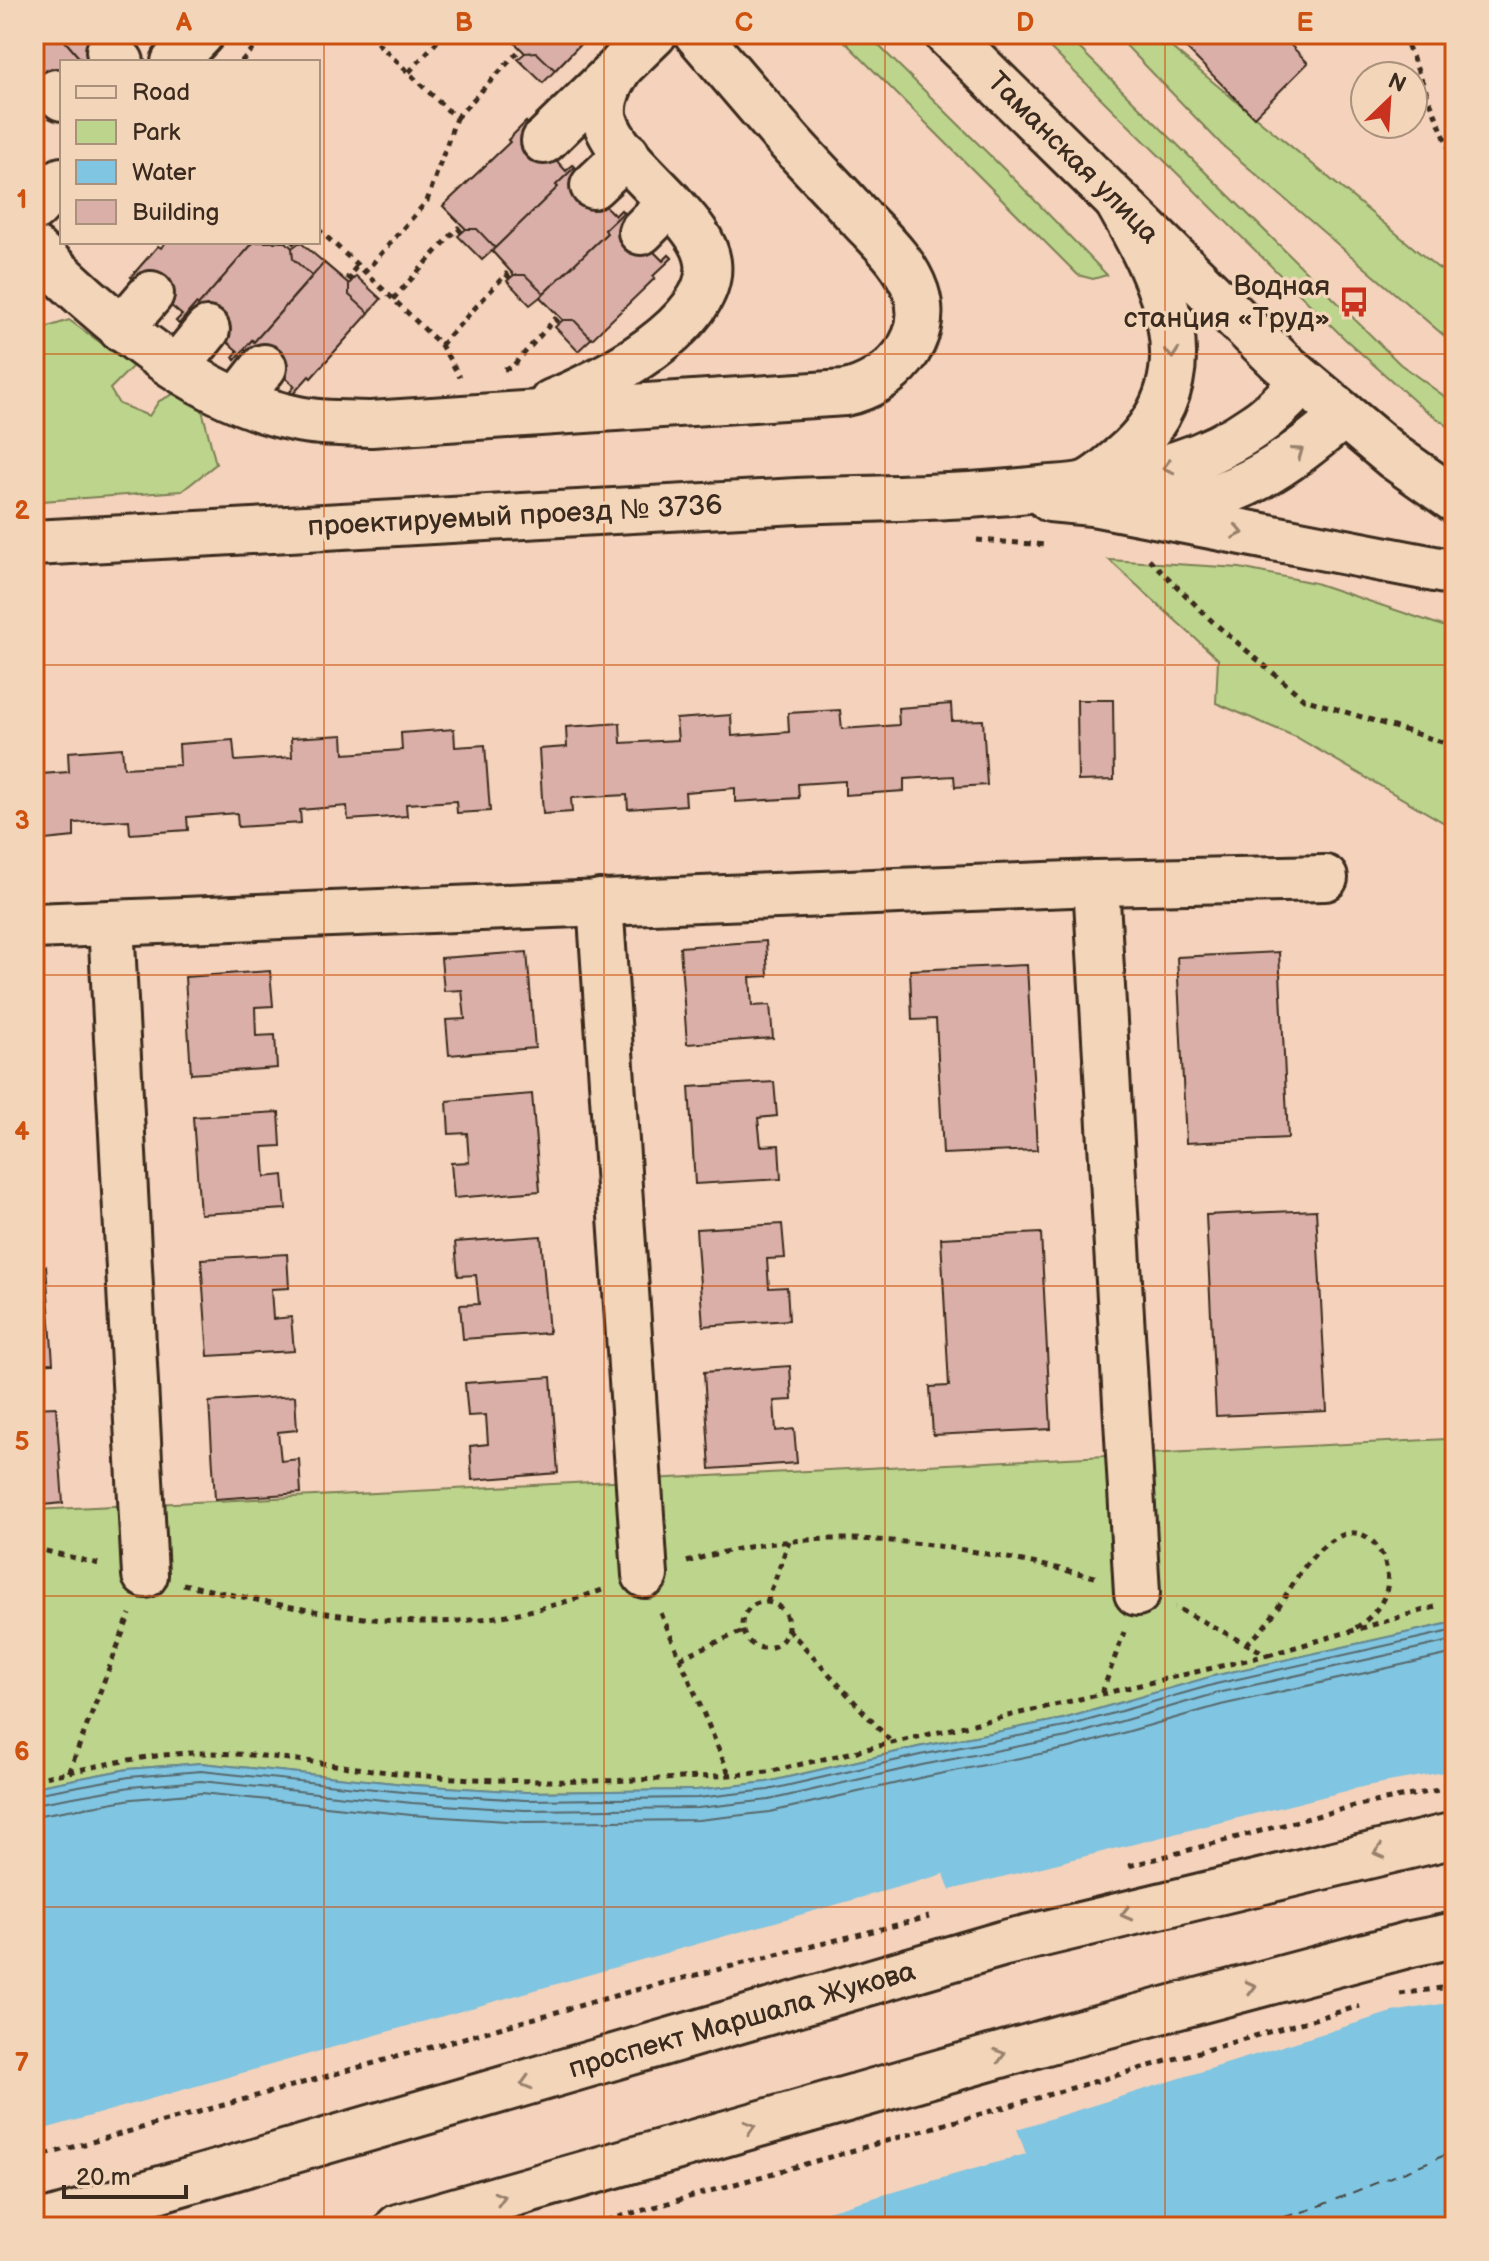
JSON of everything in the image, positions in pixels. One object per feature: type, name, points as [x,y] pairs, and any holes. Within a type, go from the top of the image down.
[{"type":"street","points":[[34,249],[121,329],[177,367],[252,383],[298,419],[371,424],[462,397],[508,415],[859,390],[885,376],[910,349],[920,315],[916,293],[900,261],[788,140],[697,34]]},
{"type":"street","name":"Таманская улица","points":[[947,34],[1303,382],[1394,457],[1455,500]]},
{"type":"street","points":[[508,415],[551,403],[590,387],[628,364],[690,311],[707,283],[706,253],[694,231],[656,217],[627,154],[609,132],[604,109],[607,91],[638,49]]},
{"type":"street","points":[[544,141],[638,49]]},
{"type":"street","points":[[593,186],[627,154]]},
{"type":"street","points":[[1090,493],[1149,432],[1166,404],[1175,363],[1167,308],[1151,261],[1118,203]]},
{"type":"street","points":[[121,329],[151,294]]},
{"type":"street","points":[[177,367],[207,330]]},
{"type":"street","points":[[1090,493],[1175,466],[1219,448],[1260,423],[1303,382]]},
{"type":"street","points":[[1090,493],[1159,505],[1196,502],[1244,487],[1297,454],[1343,416]]},
{"type":"street","points":[[1090,493],[1455,573]]},
{"type":"street","name":"проектируемый проезд № 3736","points":[[34,543],[572,512],[996,494],[1090,493]]},
{"type":"street","points":[[34,926],[1096,883],[1325,878]]},
{"type":"street","points":[[1096,883],[1137,1593]]},
{"type":"street","points":[[600,902],[645,1575]]},
{"type":"street","points":[[111,923],[145,1575]]},
{"type":"street","name":"проспект Маршала Жукова","points":[[34,2226],[1005,1943],[1455,1835]]},
{"type":"street","points":[[398,2227],[1067,2036],[1455,1935]]},
{"type":"path","points":[[243,60],[266,34]]},
{"type":"path","points":[[368,34],[456,118]]},
{"type":"path","points":[[409,72],[444,34]]},
{"type":"path","points":[[1403,34],[1455,163]]},
{"type":"path","points":[[365,272],[427,201],[456,118],[518,52],[522,56]]},
{"type":"path","points":[[393,299],[458,228],[462,233]]},
{"type":"path","points":[[320,231],[441,345],[462,397]]},
{"type":"path","points":[[352,280],[348,277],[358,265]]},
{"type":"path","points":[[441,345],[506,274],[510,278]]},
{"type":"path","points":[[498,370],[511,368],[555,319],[559,323]]},
{"type":"path","points":[[462,397],[473,374]]},
{"type":"path","points":[[1147,557],[1213,622],[1304,699],[1455,746]]},
{"type":"path","points":[[1246,1644],[1265,1627],[1313,1557],[1334,1539],[1347,1533],[1372,1541],[1384,1555],[1388,1573],[1386,1592],[1377,1609],[1349,1632]]},
{"type":"path","points":[[34,1548],[318,1611],[384,1621],[439,1622],[500,1617],[561,1603],[709,1555],[789,1541],[830,1537],[907,1542],[995,1554],[1095,1577],[1174,1607],[1268,1655]]},
{"type":"path","points":[[767,1602],[789,1541]]},
{"type":"path","points":[[69,1772],[145,1575]]},
{"type":"path","points":[[645,1575],[730,1776]]},
{"type":"path","points":[[1102,1693],[1137,1593]]},
{"type":"path","points":[[788,1629],[781,1642],[766,1648],[752,1644],[743,1631],[744,1617],[753,1605],[775,1603],[785,1614],[788,1629],[892,1743]]},
{"type":"path","points":[[34,1779],[136,1758],[196,1753],[252,1755],[416,1775],[557,1780],[690,1779],[768,1772],[1268,1655],[1435,1607]]},
{"type":"path","points":[[680,1658],[743,1631]]},
{"type":"path","points":[[1126,1866],[1358,1805],[1455,1787]]},
{"type":"path","points":[[34,2158],[632,1991],[941,1914]]},
{"type":"path","points":[[1386,1998],[1455,1986]]},
{"type":"path","points":[[584,2227],[1371,2002]]},
{"type":"green space","points":[[837,34],[867,34],[1107,275],[1093,279],[1078,275]]},
{"type":"green space","points":[[1036,34],[1065,34],[1400,364],[1455,404],[1455,431],[1420,406],[1345,339]]},
{"type":"green space","points":[[1115,34],[1155,34],[1438,268],[1455,276],[1455,345],[1222,145]]},
{"type":"green space","points":[[69,320],[133,366],[110,389],[119,404],[149,416],[159,401],[175,393],[201,406],[216,464],[182,491],[42,501],[34,499],[34,329],[36,331]]},
{"type":"green space","points":[[1109,560],[1240,568],[1315,583],[1455,630],[1455,829],[1296,737],[1216,703],[1218,659]]},
{"type":"green space","points":[[1447,1439],[1455,1506],[1455,1622],[1214,1676],[1063,1719],[918,1747],[767,1782],[697,1790],[525,1792],[414,1785],[201,1763],[128,1769],[34,1787],[34,1510]]},
{"type":"water","points":[[1455,1622],[1455,2227],[34,2227],[34,1787],[128,1769],[201,1763],[414,1785],[525,1792],[696,1790],[767,1782],[918,1747],[1063,1719],[1213,1676]]},
{"type":"pier","points":[[1455,1770],[1455,2002],[1392,2012],[1017,2129],[1026,2154],[772,2227],[34,2227],[34,2132],[944,1874],[950,1890],[1366,1786]]},
{"type":"building","points":[[34,34],[120,34],[100,60],[60,60],[60,88],[38,110],[34,108]]},
{"type":"building","points":[[34,34],[59,34],[81,60],[60,60],[60,88],[38,110],[34,107]]},
{"type":"building","points":[[59,34],[120,34],[100,60],[81,60]]},
{"type":"building","points":[[506,34],[590,34],[543,83],[518,59],[525,53]]},
{"type":"building","points":[[506,34],[590,34],[555,70],[536,52],[525,53]]},
{"type":"building","points":[[1172,34],[1280,34],[1308,63],[1254,117]]},
{"type":"building","points":[[526,122],[558,155],[554,158],[566,171],[573,165],[606,200],[603,204],[615,216],[621,210],[655,246],[651,249],[663,261],[669,255],[672,258],[578,351],[555,327],[563,320],[540,297],[530,305],[507,281],[514,275],[492,251],[482,260],[458,236],[466,229],[443,206],[510,142],[508,140]]},
{"type":"building","points":[[526,122],[558,155],[554,158],[566,171],[573,165],[575,167],[495,248],[477,229],[466,229],[443,206],[510,142],[508,140]]},
{"type":"building","points":[[575,167],[606,200],[603,204],[615,216],[621,210],[623,213],[605,230],[607,233],[544,293],[525,275],[514,275],[492,251]]},
{"type":"building","points":[[623,213],[655,246],[651,249],[663,261],[669,255],[672,258],[592,339],[574,320],[563,320],[540,297],[607,233],[605,230]]},
{"type":"building","points":[[164,244],[288,244],[292,248],[302,244],[349,284],[356,276],[381,299],[292,395],[289,393],[295,386],[282,375],[279,380],[244,349],[235,360],[233,357],[238,351],[225,340],[222,343],[188,313],[179,324],[176,321],[182,315],[169,304],[166,307],[131,277],[158,246],[161,248]]},
{"type":"building","points":[[164,244],[252,244],[179,324],[176,321],[182,315],[169,304],[166,307],[131,277],[158,246],[161,248]]},
{"type":"building","points":[[252,244],[288,244],[292,248],[293,259],[312,276],[235,360],[233,357],[238,351],[225,340],[222,343],[188,313],[196,304],[198,306]]},
{"type":"building","points":[[324,263],[349,284],[349,295],[369,313],[292,395],[289,393],[295,386],[282,375],[279,380],[244,349],[252,340],[254,342]]},
{"type":"building","points":[[1077,700],[1113,700],[1114,780],[1078,781]]},
{"type":"building","points":[[951,704],[952,721],[983,720],[987,785],[955,787],[954,776],[904,779],[904,791],[845,795],[845,781],[798,784],[799,798],[735,802],[735,788],[685,792],[686,805],[628,809],[627,795],[571,798],[572,812],[543,814],[539,749],[567,747],[566,727],[620,723],[621,743],[678,740],[676,719],[731,715],[732,736],[789,732],[788,713],[840,710],[842,729],[899,725],[898,708]]},
{"type":"building","points":[[454,729],[455,747],[485,745],[490,811],[457,813],[456,801],[406,804],[407,816],[348,820],[347,806],[300,810],[301,823],[238,827],[237,813],[187,817],[188,830],[130,834],[129,820],[74,823],[74,837],[45,840],[41,774],[69,772],[68,752],[122,748],[124,768],[180,765],[179,744],[233,740],[235,761],[292,757],[291,738],[343,735],[344,754],[402,750],[401,733]]},
{"type":"building","points":[[766,941],[768,976],[750,977],[752,1006],[770,1005],[773,1038],[687,1044],[680,947]]},
{"type":"building","points":[[527,952],[535,1048],[449,1055],[446,1020],[465,1019],[462,990],[444,991],[441,958]]},
{"type":"building","points":[[1279,952],[1288,1138],[1186,1143],[1177,957]]},
{"type":"building","points":[[1027,965],[1037,1150],[943,1154],[936,1019],[912,1020],[910,970]]},
{"type":"building","points":[[270,971],[273,1006],[255,1007],[256,1036],[275,1035],[277,1068],[191,1074],[185,977]]},
{"type":"building","points":[[34,1007],[40,1078],[34,1079]]},
{"type":"building","points":[[774,1082],[777,1116],[758,1118],[761,1146],[779,1145],[781,1179],[695,1184],[689,1087]]},
{"type":"building","points":[[532,1094],[540,1191],[454,1198],[451,1163],[469,1162],[467,1133],[449,1134],[447,1101]]},
{"type":"building","points":[[279,1112],[281,1146],[263,1147],[265,1177],[283,1175],[286,1209],[200,1214],[193,1117]]},
{"type":"building","points":[[34,1124],[37,1124],[45,1221],[34,1222]]},
{"type":"building","points":[[1316,1210],[1327,1411],[1216,1416],[1206,1215]]},
{"type":"building","points":[[782,1224],[785,1258],[767,1259],[769,1288],[787,1287],[789,1320],[703,1326],[696,1229]]},
{"type":"building","points":[[1041,1233],[1051,1429],[933,1435],[930,1387],[949,1386],[941,1238]]},
{"type":"building","points":[[541,1236],[549,1333],[463,1339],[460,1305],[479,1304],[476,1275],[458,1276],[455,1242]]},
{"type":"building","points":[[287,1254],[289,1288],[271,1289],[273,1319],[291,1317],[294,1351],[208,1356],[201,1259]]},
{"type":"building","points":[[46,1266],[53,1363],[34,1364],[34,1267]]},
{"type":"building","points":[[790,1366],[792,1400],[774,1401],[776,1431],[794,1429],[797,1463],[710,1469],[704,1372]]},
{"type":"building","points":[[551,1377],[558,1473],[472,1480],[470,1446],[488,1444],[486,1415],[468,1416],[465,1383]]},
{"type":"building","points":[[295,1396],[297,1430],[278,1432],[281,1461],[299,1459],[301,1493],[215,1499],[209,1402]]},
{"type":"building","points":[[56,1407],[63,1503],[34,1506],[34,1408]]},
{"type":"ferry route","points":[[1250,2227],[1312,2209],[1455,2151]]},
{"type":"place","name":"Водная станция «Труд»","points":[[1354,302]]}]
